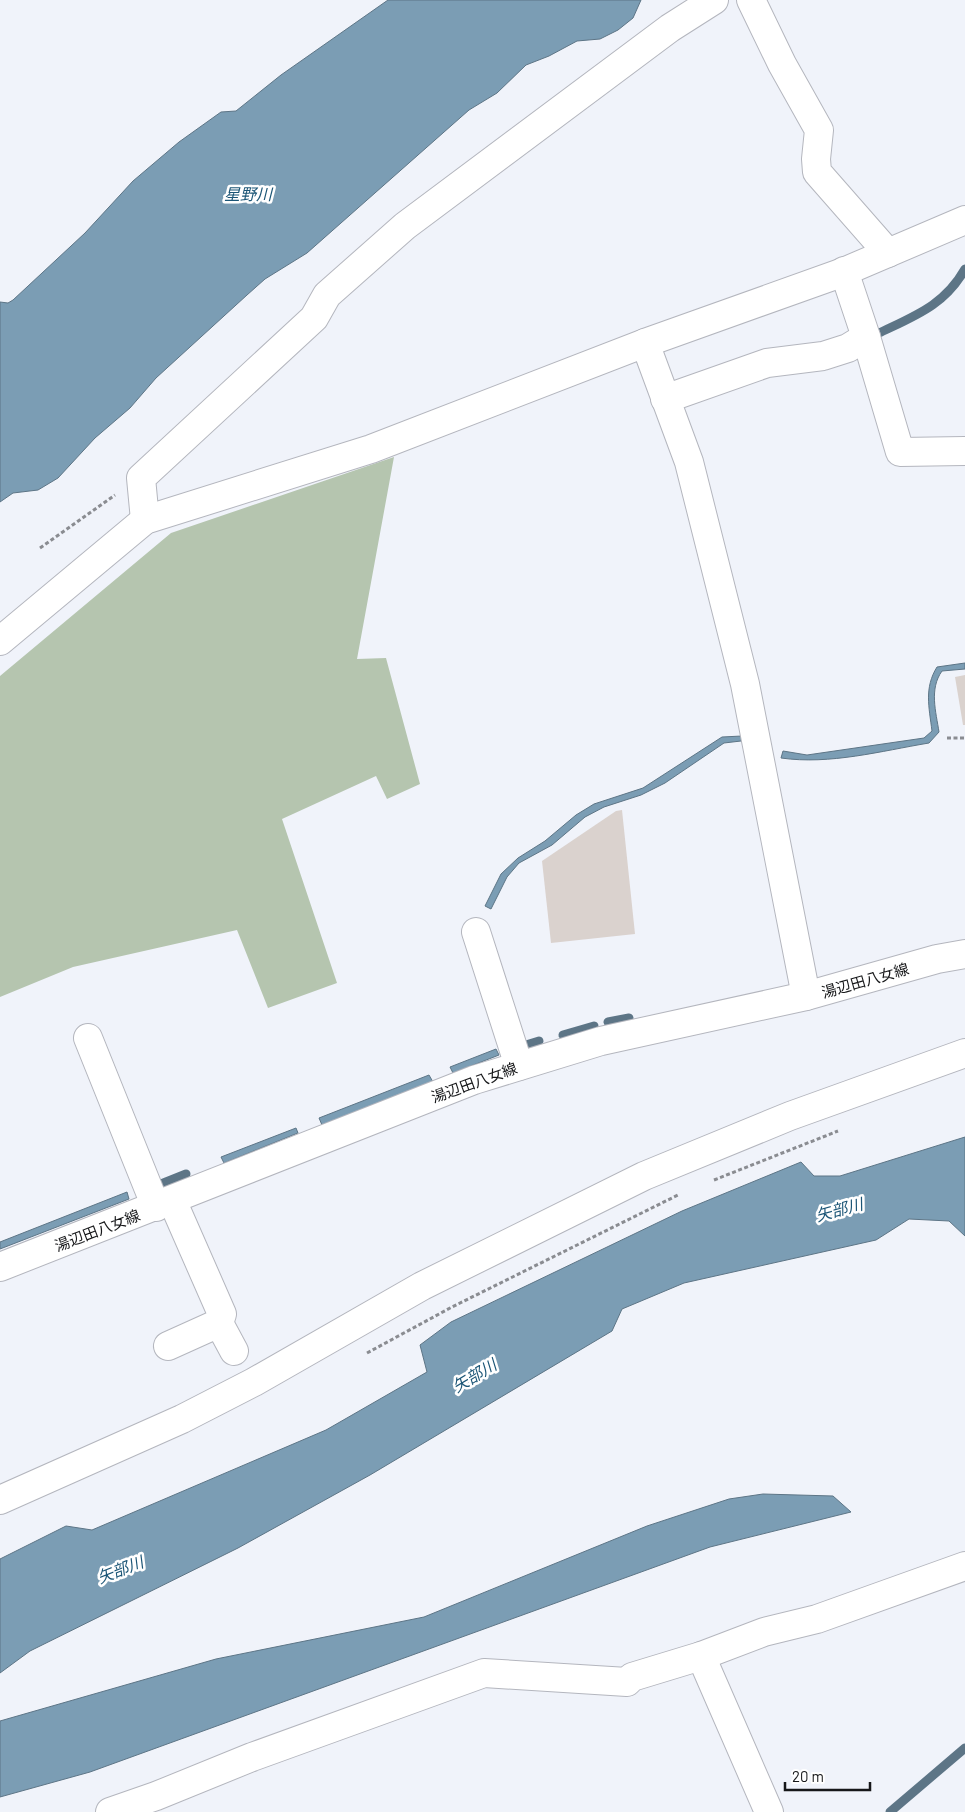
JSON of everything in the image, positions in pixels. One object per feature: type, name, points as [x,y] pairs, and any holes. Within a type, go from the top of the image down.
[{"type":"street","points":[[144,520],[141,478],[314,318],[327,295],[404,226],[670,28],[714,0]]},
{"type":"street","points":[[750,0],[782,64],[819,130],[817,172],[888,253]]},
{"type":"street","points":[[0,641],[144,520],[371,449],[645,343],[844,272],[965,220]]},
{"type":"street","points":[[844,272],[866,337],[900,452],[965,451]]},
{"type":"street","points":[[665,399],[767,364],[823,356],[848,348],[866,337]]},
{"type":"street","points":[[645,343],[689,462],[746,684],[806,996]]},
{"type":"street","points":[[476,932],[519,1066]]},
{"type":"street","name":"湯辺田八女線","points":[[0,1267],[164,1204],[474,1080],[601,1041],[806,996],[937,959],[965,954]]},
{"type":"street","points":[[88,1038],[164,1204],[222,1314],[219,1323],[234,1351]]},
{"type":"street","points":[[0,1500],[182,1419],[254,1382],[422,1286],[644,1176],[790,1116],[965,1053]]},
{"type":"street","points":[[168,1346],[219,1323]]},
{"type":"street","points":[[110,1812],[159,1804],[252,1757],[484,1673],[627,1682],[632,1677],[701,1656],[764,1632],[817,1619],[965,1566]]},
{"type":"street","points":[[701,1656],[770,1812]]},
{"type":"path","points":[[40,548],[141,478]]},
{"type":"path","points":[[947,738],[965,738]]},
{"type":"path","points":[[708,1183],[840,1130]]},
{"type":"path","points":[[364,1354],[452,1307],[681,1193]]},
{"type":"green space","points":[[394,457],[357,659],[386,658],[420,784],[387,799],[376,776],[282,819],[337,983],[268,1008],[237,930],[73,967],[0,997],[0,676],[171,533]]},
{"type":"water","name":"星野川","points":[[388,0],[641,0],[633,18],[618,30],[600,39],[577,41],[549,56],[526,65],[497,93],[469,110],[307,253],[265,279],[156,378],[130,408],[95,438],[58,478],[38,490],[13,493],[0,502],[0,302],[8,303],[13,300],[85,233],[133,181],[179,142],[221,112],[236,111],[281,75]]},
{"type":"water","points":[[965,663],[965,669],[942,671],[938,678],[934,701],[939,732],[929,743],[874,753],[818,760],[781,758],[783,751],[807,755],[924,738],[932,731],[929,690],[930,682],[937,667]]},
{"type":"water","points":[[742,736],[741,741],[724,743],[665,783],[641,795],[604,807],[585,817],[552,845],[519,863],[507,877],[491,909],[485,906],[501,874],[518,858],[545,841],[576,815],[594,804],[643,788],[722,737]]},
{"type":"water","points":[[496,1049],[499,1055],[453,1073],[450,1067]]},
{"type":"water","points":[[429,1075],[433,1082],[322,1125],[319,1118]]},
{"type":"water","points":[[296,1128],[298,1133],[224,1163],[221,1157]]},
{"type":"water","name":"矢部川","points":[[965,1137],[965,1236],[949,1221],[909,1219],[876,1240],[684,1283],[622,1309],[612,1331],[370,1475],[238,1548],[30,1651],[0,1673],[0,1559],[66,1526],[92,1530],[326,1430],[427,1372],[420,1345],[451,1322],[682,1211],[801,1162],[814,1176],[840,1176]]},
{"type":"water","points":[[127,1192],[129,1199],[0,1249],[0,1242]]},
{"type":"water","points":[[763,1494],[833,1496],[851,1512],[710,1547],[90,1772],[0,1797],[0,1721],[216,1659],[424,1617],[647,1526],[729,1499]]},
{"type":"building","points":[[965,675],[965,725],[963,725],[955,677]]},
{"type":"building","points":[[622,810],[635,934],[551,943],[542,861],[616,811]]},
{"type":"waterway","points":[[877,334],[916,315],[938,301],[957,282],[965,269]]},
{"type":"waterway","points":[[608,1022],[629,1018]]},
{"type":"waterway","points":[[563,1035],[594,1026]]},
{"type":"waterway","points":[[526,1045],[539,1041]]},
{"type":"waterway","points":[[161,1184],[186,1174]]},
{"type":"waterway","points":[[890,1812],[965,1748]]}]
